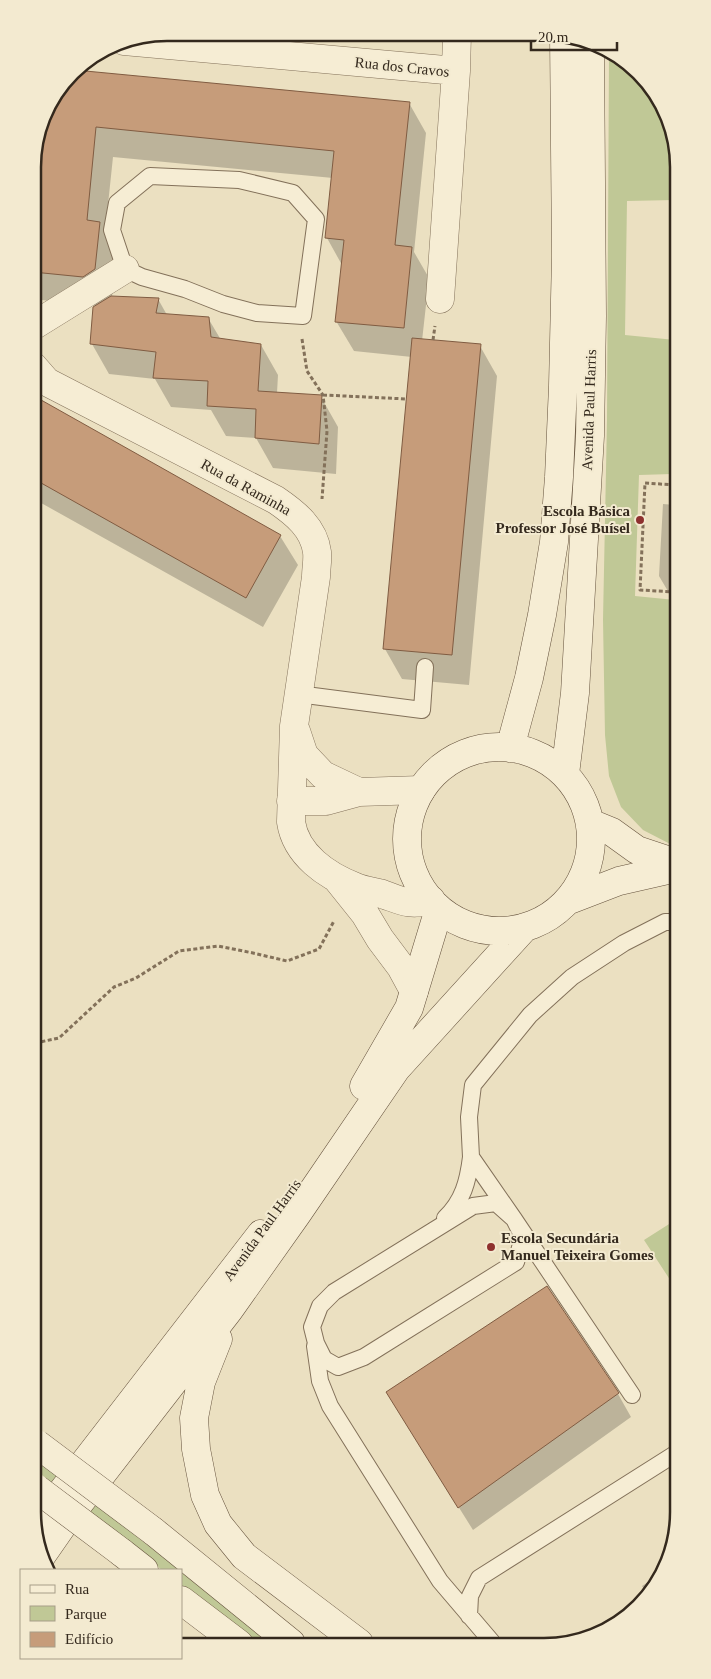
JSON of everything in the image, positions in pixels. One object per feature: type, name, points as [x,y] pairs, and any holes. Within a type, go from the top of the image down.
[{"type":"main road","points":[[456,71],[457,41]]},
{"type":"main road","name":"Rua dos Cravos","points":[[149,43],[456,71],[440,298]]},
{"type":"main road","name":"Avenida Paul Harris","points":[[510,748],[529,678],[542,615],[554,542],[560,468],[566,256],[564,43]]},
{"type":"main road","name":"Avenida Paul Harris","points":[[565,774],[576,684],[590,436],[592,316],[590,50]]},
{"type":"main road","points":[[42,320],[125,269]]},
{"type":"main road","name":"Rua da Raminha","points":[[42,375],[48,382],[276,500],[292,511],[310,531],[317,552],[316,576],[294,726],[290,822],[296,841],[322,870],[336,878]]},
{"type":"main road","points":[[294,726],[304,755],[324,776],[359,792]]},
{"type":"main road","points":[[489,747],[510,748],[530,752],[543,758],[565,774],[582,797],[590,823],[592,840],[585,872],[577,888],[567,901],[541,921],[525,927],[501,931],[477,928],[454,919],[435,905],[421,889],[412,870],[408,850],[408,829],[412,809],[421,790],[440,770],[450,761],[469,752],[489,747]]},
{"type":"main road","points":[[291,801],[326,801],[359,792],[421,790]]},
{"type":"main road","points":[[590,823],[612,832],[637,850],[669,861]]},
{"type":"main road","points":[[567,901],[619,881],[669,869]]},
{"type":"main road","points":[[336,878],[402,902],[435,905]]},
{"type":"main road","points":[[336,878],[365,914],[401,968],[414,992]]},
{"type":"main road","name":"Avenida Paul Harris","points":[[41,1518],[280,1208],[357,1098],[409,1008],[435,905]]},
{"type":"main road","name":"Avenida Paul Harris","points":[[229,1310],[396,1070],[525,927]]},
{"type":"main road","points":[[47,1548],[229,1310]]},
{"type":"main road","points":[[229,1310],[201,1382],[194,1418],[196,1450],[205,1495],[218,1524],[244,1556],[352,1638]]},
{"type":"main road","points":[[41,1447],[153,1531],[285,1638]]},
{"type":"main road","points":[[41,1493],[143,1569]]},
{"type":"main road","points":[[192,1608],[231,1638]]},
{"type":"main road","points":[[192,1608],[210,1638]]},
{"type":"lane","points":[[150,176],[239,180],[294,194],[316,219],[303,316],[257,313],[223,304],[185,289],[142,277],[125,269],[112,230],[117,203],[150,176]]},
{"type":"lane","points":[[298,694],[422,710],[425,667]]},
{"type":"lane","points":[[432,1232],[453,1211],[467,1183],[471,1157],[469,1117],[473,1085],[530,1015],[572,977],[624,943],[665,922],[669,922]]},
{"type":"lane","points":[[471,1157],[632,1396]]},
{"type":"lane","points":[[312,1327],[316,1343],[324,1359],[338,1367],[364,1357],[516,1262],[523,1237],[514,1219],[496,1204],[473,1206],[334,1292],[320,1306],[312,1327],[320,1381],[330,1406],[440,1581],[488,1638]]},
{"type":"lane","points":[[469,1616],[470,1596],[479,1578],[669,1458]]},
{"type":"path","points":[[303,316],[301,333],[306,371],[323,395],[327,430],[321,506]]},
{"type":"path","points":[[323,395],[407,398]]},
{"type":"path","points":[[670,485],[645,483],[640,590],[670,592]]},
{"type":"path","points":[[41,1042],[58,1038],[114,987],[136,978],[179,951],[218,946],[287,961],[319,949],[334,920]]},
{"type":"green space","name":"Escola Básica Professor José Buísel","points":[[609,59],[621,67],[644,90],[660,119],[669,151],[670,200],[627,201],[625,335],[670,339],[670,474],[639,475],[635,596],[670,599],[669,844],[643,830],[621,807],[609,776],[605,735],[603,620],[607,420]]},
{"type":"green space","points":[[669,1224],[669,1279],[644,1240]]},
{"type":"green space","points":[[41,1464],[178,1569],[161,1569],[41,1474]]},
{"type":"green space","points":[[182,1573],[265,1638],[250,1638],[182,1586]]},
{"type":"building","points":[[85,71],[410,102],[395,245],[412,247],[404,328],[335,322],[344,240],[325,238],[334,151],[96,127],[87,220],[100,222],[95,269],[83,277],[42,273],[42,151],[54,111],[67,90]]},
{"type":"building","points":[[111,296],[159,298],[156,313],[209,317],[211,337],[261,344],[258,391],[322,395],[319,444],[255,438],[256,409],[207,406],[208,381],[153,378],[156,352],[90,344],[93,307]]},
{"type":"building","points":[[412,338],[481,344],[452,655],[383,649]]},
{"type":"building","points":[[42,400],[281,535],[246,598],[42,483]]},
{"type":"building","points":[[547,1286],[619,1393],[458,1508],[386,1392]]},
{"type":"place","name":"Escola Básica Professor José Buísel","points":[[640,520]]},
{"type":"place","name":"Escola Secundária Manuel Teixeira Gomes","points":[[491,1247]]}]
